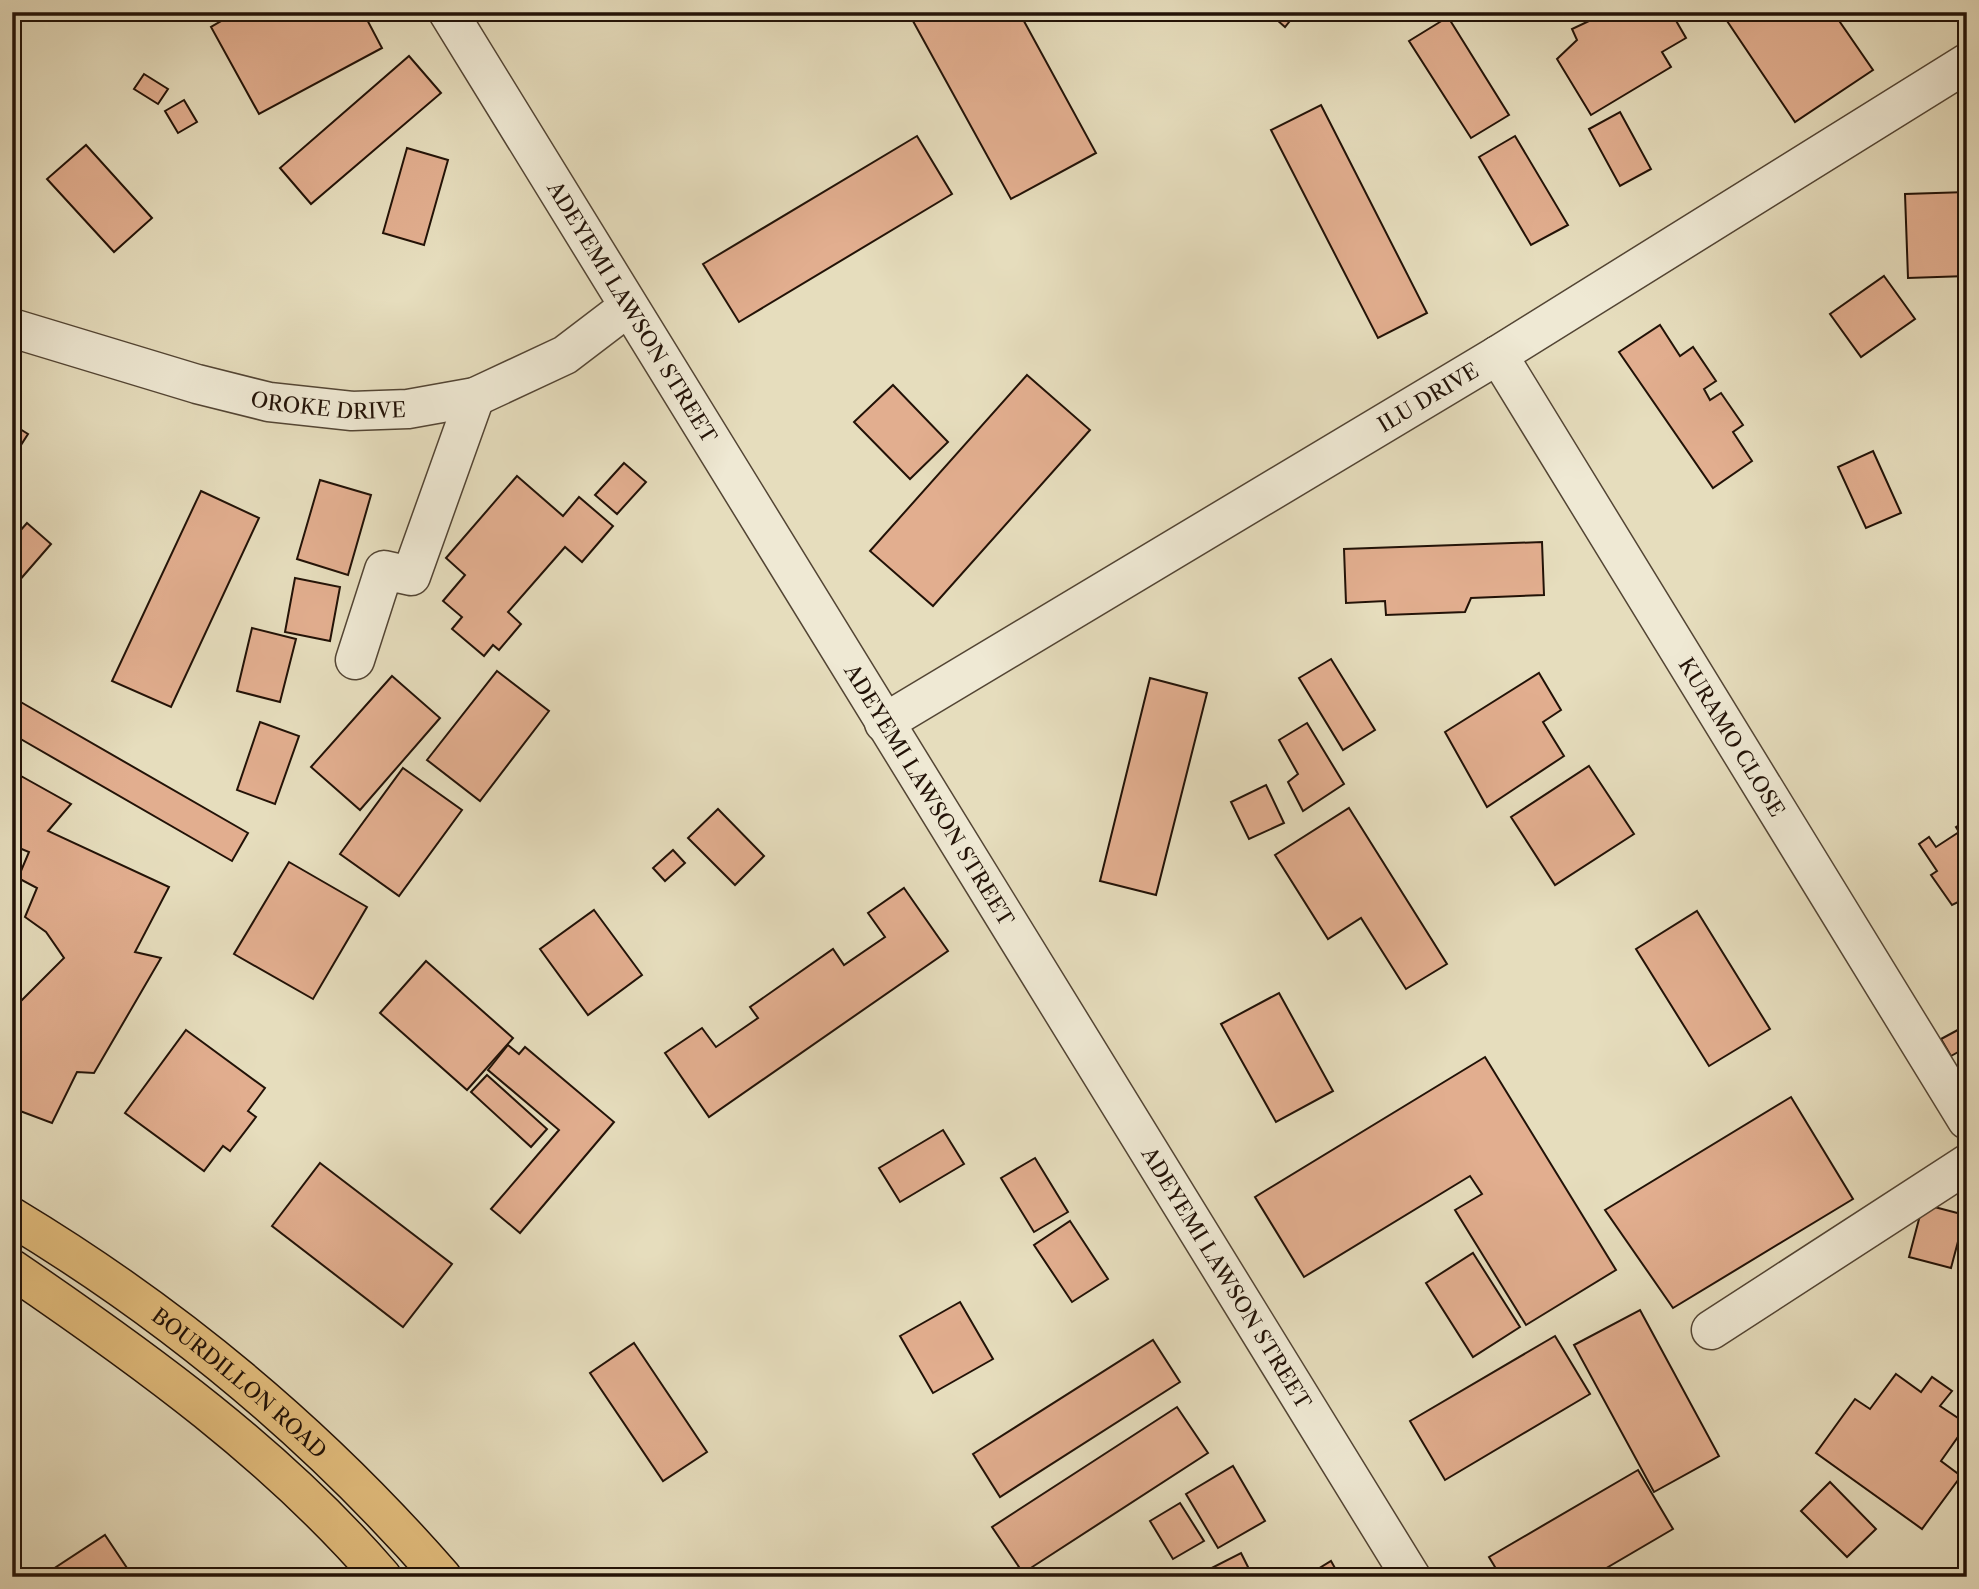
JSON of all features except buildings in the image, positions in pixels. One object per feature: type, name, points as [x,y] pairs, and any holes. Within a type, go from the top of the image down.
[{"type":"main road","name":"BOURDILLON ROAD","points":[[12,1217],[159,1315],[241,1379],[383,1512],[442,1577]]},
{"type":"main road","name":"BOURDILLON ROAD","points":[[12,1269],[180,1387],[310,1503],[382,1577]]},
{"type":"street","name":"ADEYEMI LAWSON STREET","points":[[448,12],[1410,1577]]},
{"type":"street","name":"ILU DRIVE","points":[[884,723],[1498,355],[1967,63]]},
{"type":"street","name":"OROKE DRIVE","points":[[12,328],[197,384],[269,402],[352,411],[408,409],[475,397],[565,355],[628,307]]},
{"type":"street","name":"KURAMO CLOSE","points":[[1498,355],[1967,1120]]},
{"type":"street","points":[[355,660],[384,570],[411,576],[475,397]]},
{"type":"street","points":[[1711,1330],[1967,1164]]},
{"type":"waterway","points":[[1963,442],[1967,448]]}]
